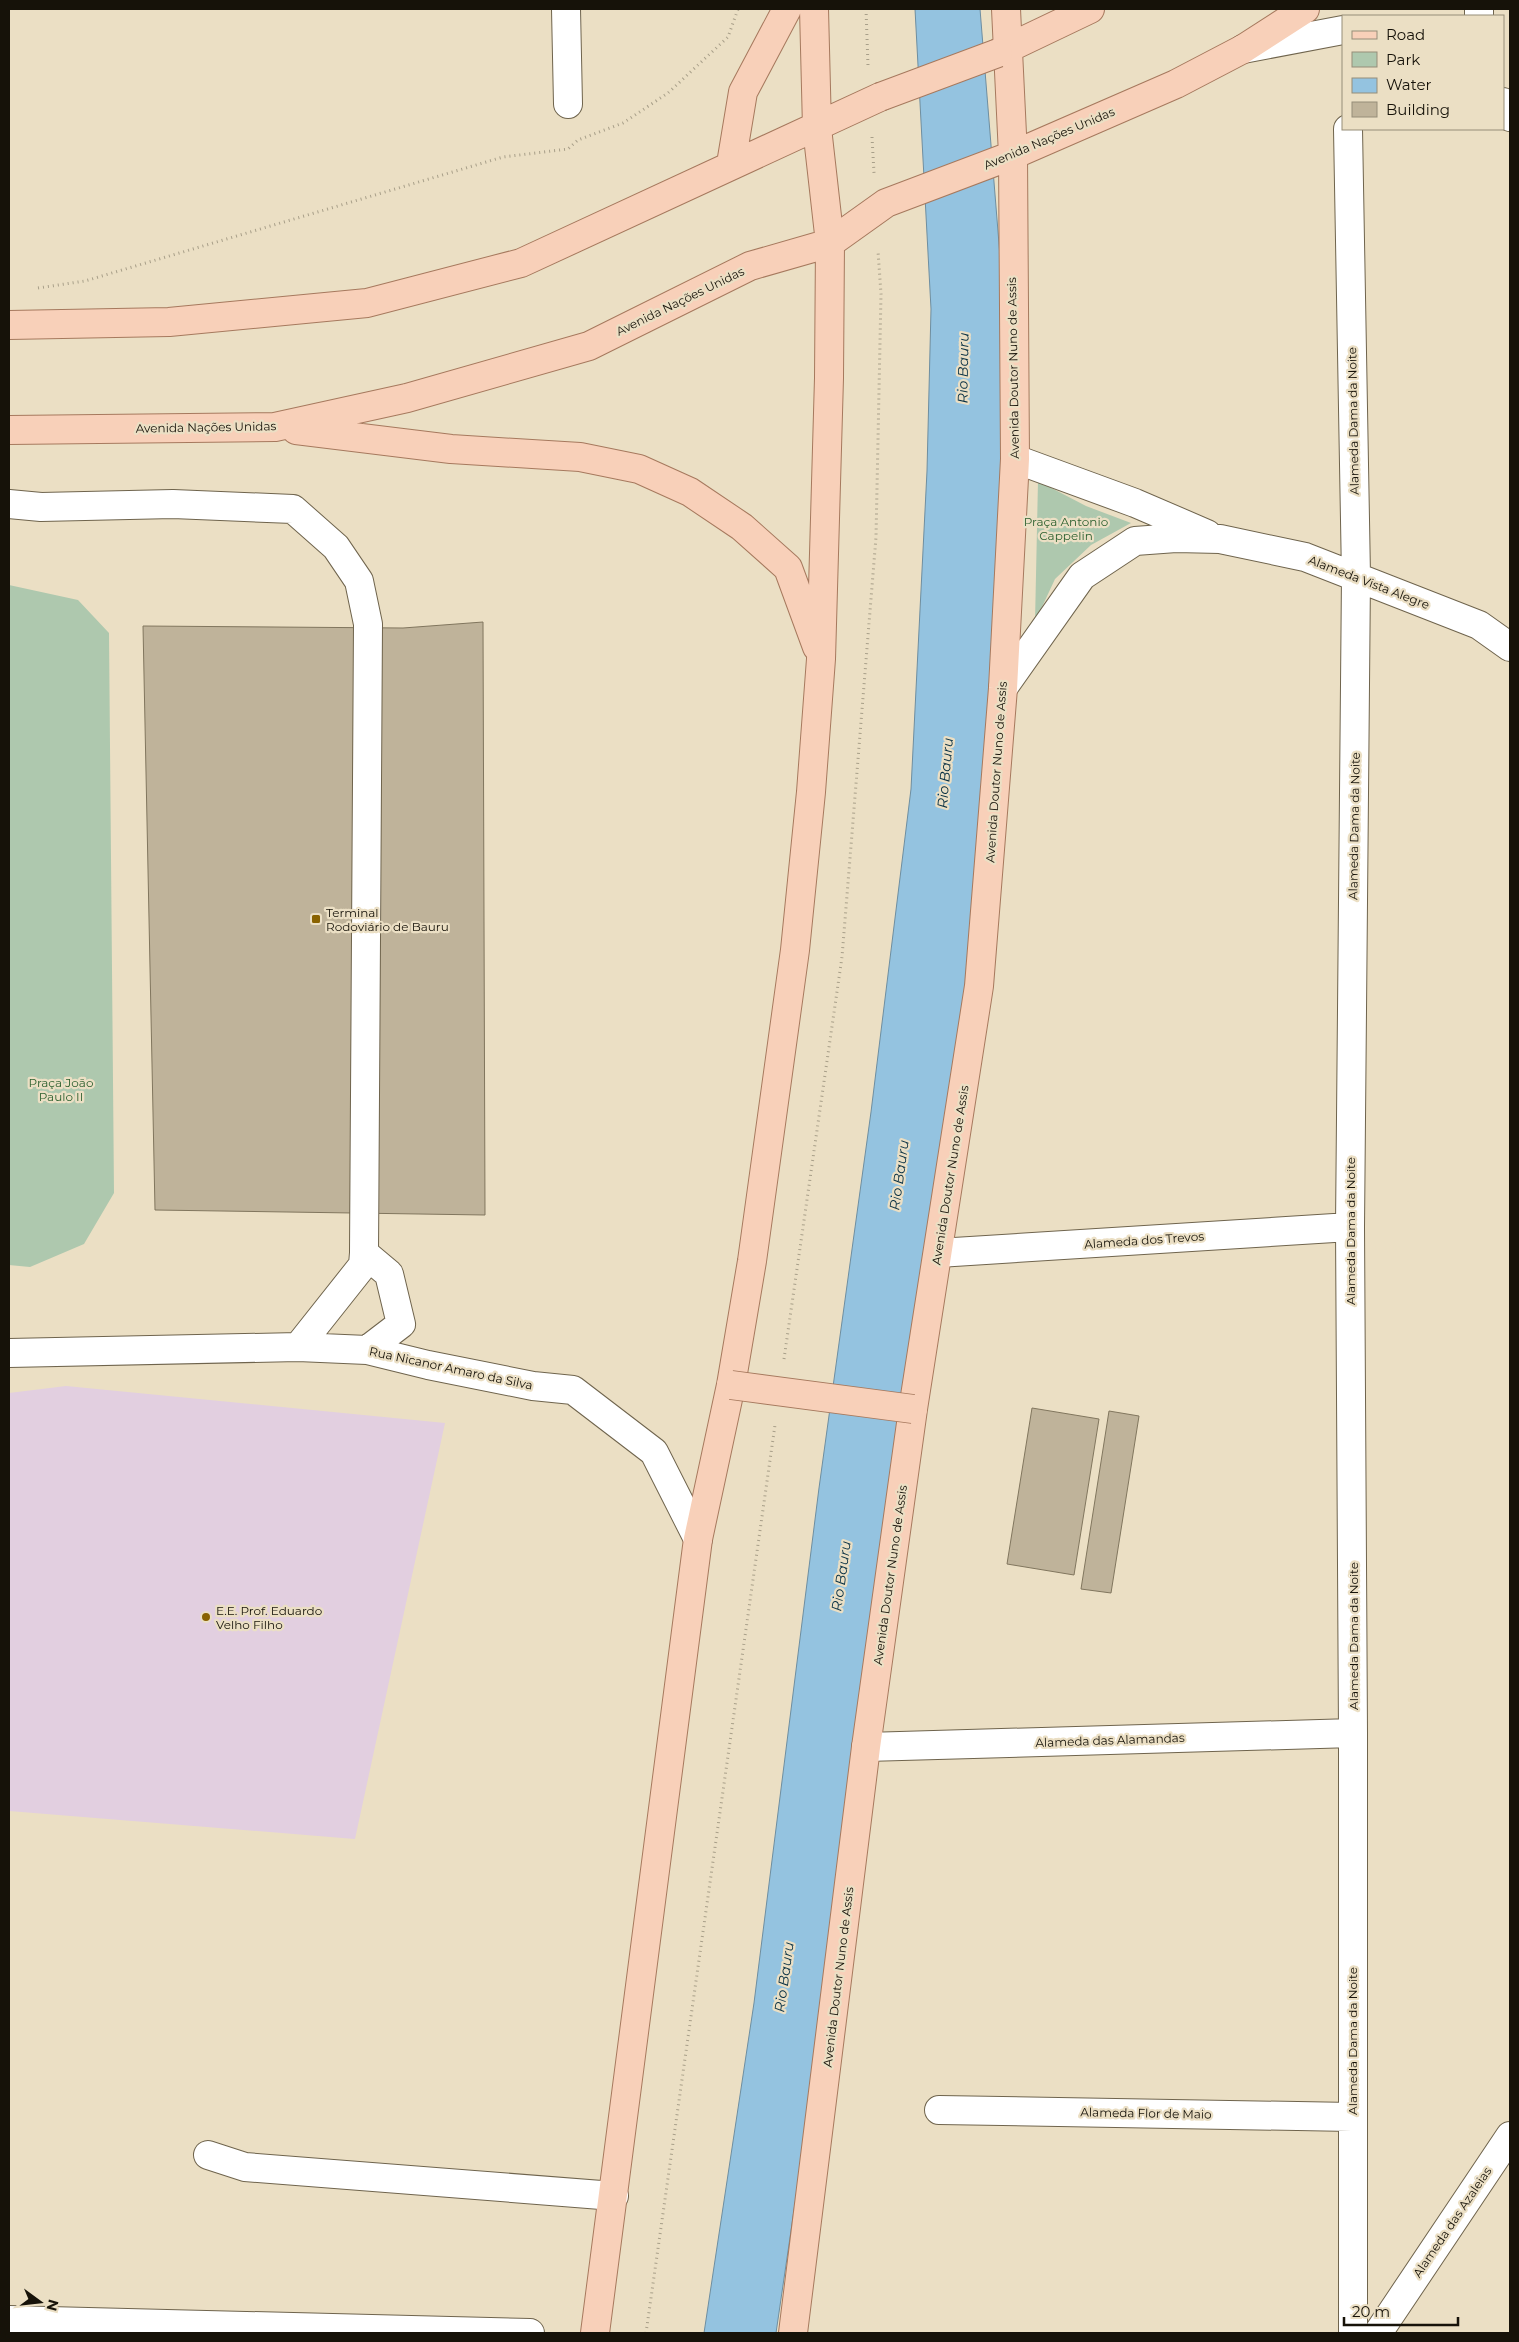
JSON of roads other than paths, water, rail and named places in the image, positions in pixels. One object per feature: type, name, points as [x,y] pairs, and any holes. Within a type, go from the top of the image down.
[{"type":"main road","points":[[731,164],[743,92],[786,9]]},
{"type":"main road","points":[[595,2333],[698,1539],[731,1385],[752,1261],[795,950],[821,659],[826,524],[830,243],[817,128],[814,9]]},
{"type":"main road","name":"Avenida Doutor Nuno de Assis","points":[[793,2333],[866,1747],[913,1408],[980,986],[1003,688],[1015,459],[1003,158],[1006,9]]},
{"type":"main road","points":[[9,325],[169,322],[367,303],[522,263],[731,164],[817,128],[880,97],[1004,51],[1090,9]]},
{"type":"main road","name":"Avenida Nações Unidas","points":[[9,430],[275,428],[408,398],[589,346],[750,266],[830,243],[881,206],[1003,158],[1176,84],[1243,49],[1305,9]]},
{"type":"main road","points":[[275,428],[451,449],[580,457],[639,469],[697,497],[742,527],[788,568],[821,659]]},
{"type":"main road","points":[[731,1385],[913,1408]]},
{"type":"street","points":[[566,9],[568,104]]},
{"type":"street","points":[[1243,49],[1342,30]]},
{"type":"street","points":[[1504,104],[1510,117]]},
{"type":"street","name":"Alameda Dama da Noite","points":[[1348,130],[1356,576],[1350,1227],[1353,1733],[1353,2333]]},
{"type":"street","points":[[1015,459],[1135,503],[1220,539]]},
{"type":"street","points":[[9,504],[41,507],[173,504],[293,509],[336,547],[359,581],[368,624],[364,1253],[362,1265],[298,1347]]},
{"type":"street","points":[[1003,688],[1082,576],[1135,541],[1176,538],[1220,539]]},
{"type":"street","name":"Alameda Vista Alegre","points":[[1220,539],[1305,557],[1479,625],[1510,646]]},
{"type":"street","name":"Alameda dos Trevos","points":[[938,1253],[1350,1227]]},
{"type":"street","points":[[364,1253],[390,1274],[401,1324],[367,1350]]},
{"type":"street","name":"Rua Nicanor Amaro da Silva","points":[[9,1353],[298,1347],[367,1350],[428,1365],[533,1386],[573,1390],[654,1452],[698,1539]]},
{"type":"street","name":"Alameda das Alamandas","points":[[866,1747],[1353,1733]]},
{"type":"street","name":"Alameda Flor de Maio","points":[[939,2110],[1352,2117]]},
{"type":"street","name":"Alameda das Azaleias","points":[[1378,2333],[1510,2136]]},
{"type":"street","points":[[208,2155],[245,2167],[614,2196]]},
{"type":"street","points":[[9,2320],[530,2333]]},
{"type":"water","name":"Rio Bauru","points":[[915,9],[980,9],[1011,392],[987,821],[896,1515],[776,2333],[704,2333],[754,2003],[819,1488],[871,1112],[911,789],[927,471],[931,309]]},
{"type":"place","name":"Terminal Rodoviário de Bauru","points":[[316,919]]},
{"type":"place","name":"E.E. Prof. Eduardo Velho Filho","points":[[206,1617]]},
{"type":"park label","name":"Praça Antonio Cappelin","points":[[1066,528]]},
{"type":"park label","name":"Praça João Paulo II","points":[[61,1089]]}]
